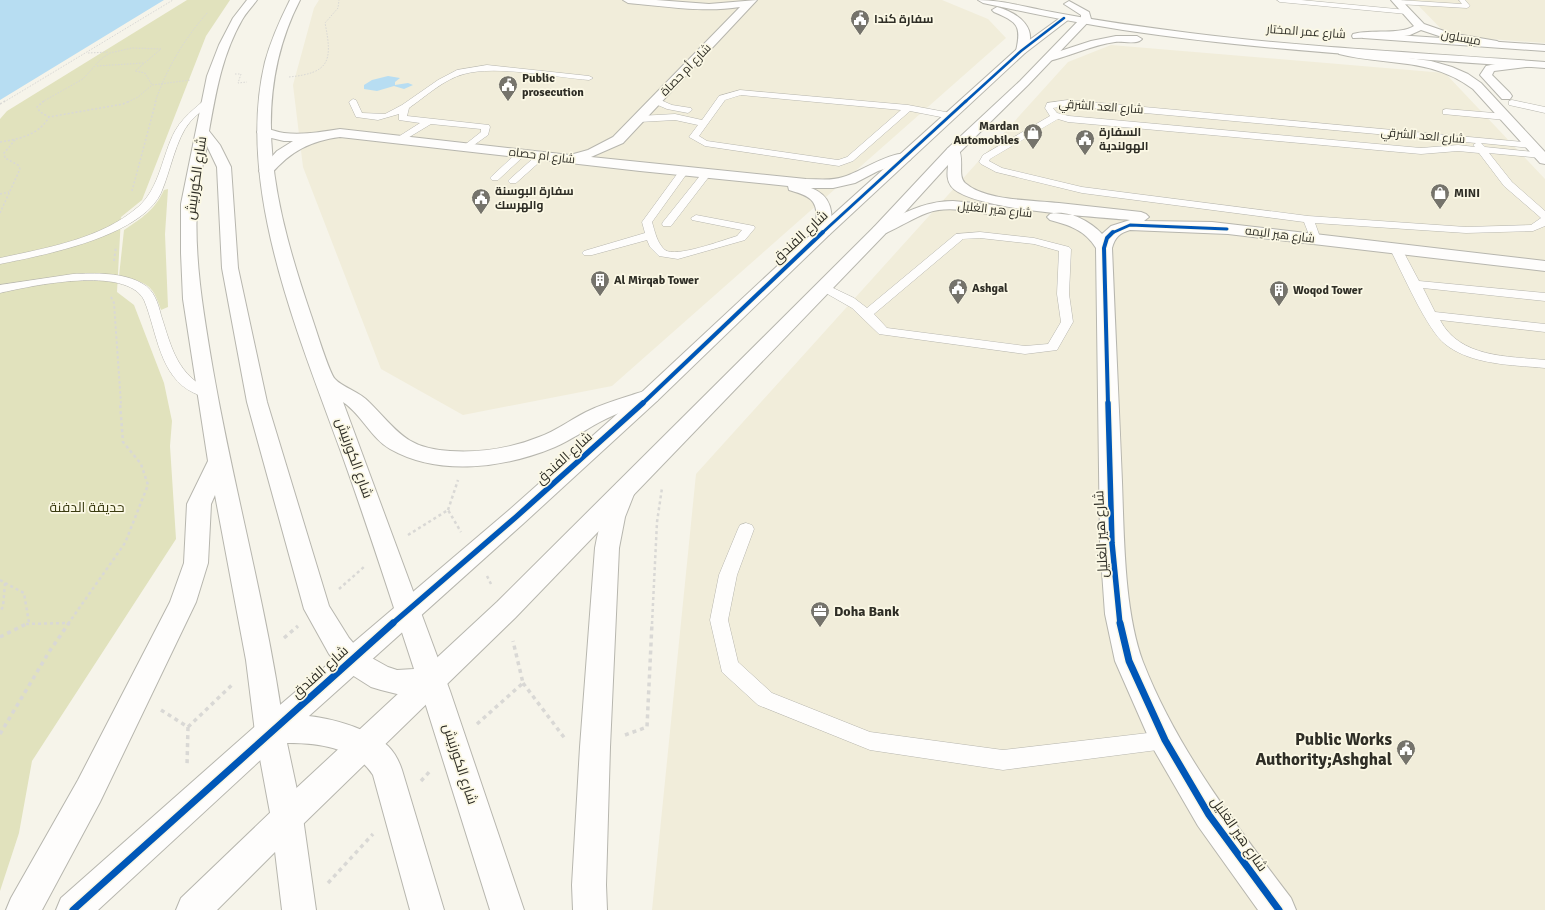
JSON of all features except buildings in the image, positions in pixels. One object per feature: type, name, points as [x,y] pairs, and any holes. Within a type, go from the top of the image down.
[{"type":"street","name":"شارع الكورنيش","points":[[252,0],[238,18],[224,45],[212,76],[206,102],[189,204],[188,253],[192,299],[207,394],[260,660],[270,732],[287,818],[299,910]]},
{"type":"street","name":"شارع الكورنيش","points":[[295,0],[277,42],[267,80],[264,132],[266,172],[278,235],[297,298],[432,680],[507,910]]},
{"type":"street","points":[[628,0],[708,6],[734,6],[751,0]]},
{"type":"street","name":"شارع أم حصاة","points":[[557,158],[592,153],[618,140],[731,24],[751,0]]},
{"type":"street","points":[[1013,0],[1033,1]]},
{"type":"street","points":[[978,1],[1064,18],[1088,15],[1251,35],[1301,37]]},
{"type":"street","points":[[978,1],[1020,22],[1025,30],[1021,51]]},
{"type":"street","name":"ميسلون","points":[[1397,1],[1420,26],[1448,36],[1504,45]]},
{"type":"street","name":"شارع عمر المختار","points":[[1057,2],[1069,4],[1088,15],[1228,40],[1545,65]]},
{"type":"street","points":[[708,6],[730,14],[731,24]]},
{"type":"street","points":[[193,910],[287,818],[506,610],[880,230],[953,151],[1049,58],[1088,15]]},
{"type":"street","name":"شارع الفندق","points":[[73,910],[270,732],[408,612],[650,396],[823,232],[1021,51],[1064,18]]},
{"type":"street","name":"شارع عمر المختار","points":[[1420,26],[1411,32],[1353,35],[1545,48]]},
{"type":"street","points":[[1049,58],[1095,42],[1116,39],[1228,40]]},
{"type":"street","points":[[1328,49],[1420,62],[1454,71],[1471,80],[1539,153]]},
{"type":"street","points":[[1529,120],[1486,75],[1490,68],[1505,65],[1532,64]]},
{"type":"street","points":[[202,131],[213,145],[224,167],[230,268],[259,410],[317,609],[339,646],[352,660],[381,678],[397,682],[432,680]]},
{"type":"street","name":"شارع ام حصاه","points":[[264,132],[284,137],[313,137],[340,133],[683,172],[772,181],[833,184],[850,180],[874,168],[906,157]]},
{"type":"street","name":"شارع ام حصاه","points":[[266,172],[275,160],[291,147],[313,137]]},
{"type":"street","points":[[618,140],[616,152],[618,157],[640,167]]},
{"type":"street","name":"شارع هير اليمه","points":[[953,151],[955,155],[953,170],[956,181],[962,188],[979,196],[1006,202],[1545,266]]},
{"type":"street","name":"شارع ام حصاه","points":[[772,181],[806,190],[815,194],[822,200],[825,217],[823,232]]},
{"type":"street","name":"شارع هير الغليل","points":[[880,230],[926,208],[940,205],[959,206],[1070,220],[1090,230],[1099,239],[1104,248]]},
{"type":"street","name":"شارع هير الغليل","points":[[1229,229],[1130,225],[1120,227],[1111,232],[1106,238],[1104,248],[1112,543],[1118,614],[1130,661],[1165,740],[1209,814],[1279,910]]},
{"type":"street","points":[[327,383],[359,404],[384,434],[398,444],[420,453],[465,459],[500,456],[540,445],[572,430],[608,410],[650,396]]},
{"type":"street","points":[[23,910],[89,791],[183,602],[196,563],[199,504],[219,460]]},
{"type":"street","points":[[590,910],[595,747],[607,548],[613,517],[625,489]]},
{"type":"street","points":[[270,732],[289,729],[319,732],[344,738],[364,746],[378,756],[387,770],[427,910]]},
{"type":"lane","points":[[1280,0],[1407,12]]},
{"type":"lane","points":[[1374,0],[1384,6],[1407,12]]},
{"type":"lane","points":[[1397,1],[1467,6],[1462,0]]},
{"type":"lane","points":[[388,117],[406,107],[441,82],[460,72],[487,68],[589,78]]},
{"type":"lane","points":[[656,101],[677,109],[705,110],[726,96],[748,92],[908,108],[951,116]]},
{"type":"lane","points":[[0,261],[81,240],[117,227],[137,214],[150,202],[155,194],[179,132],[186,121],[206,102]]},
{"type":"lane","points":[[353,102],[359,115],[374,118],[402,118],[486,127],[485,133],[467,147]]},
{"type":"lane","name":"شارع العد الشرقي","points":[[1068,103],[1475,141],[1539,153],[1458,148],[1421,151],[1068,119],[1057,116],[1050,111],[1050,105],[1068,103]]},
{"type":"lane","points":[[1512,103],[1545,110]]},
{"type":"lane","points":[[402,118],[406,107]]},
{"type":"lane","points":[[705,110],[703,123],[694,137],[705,143],[839,163],[850,160],[908,108]]},
{"type":"lane","points":[[1536,108],[1545,115]]},
{"type":"lane","points":[[1444,110],[1503,115]]},
{"type":"lane","points":[[1057,116],[986,157],[984,162],[991,167],[1005,172],[1082,190],[1212,208],[1308,219],[1466,230],[1532,228],[1544,223],[1545,220]]},
{"type":"lane","points":[[639,119],[675,117],[703,123]]},
{"type":"lane","points":[[402,139],[429,121]]},
{"type":"lane","points":[[1475,141],[1508,184],[1545,216]]},
{"type":"lane","points":[[495,178],[522,154]]},
{"type":"lane","points":[[513,181],[541,156]]},
{"type":"lane","points":[[683,172],[647,222],[654,244],[663,254],[678,256],[741,238],[750,228],[696,218]]},
{"type":"lane","points":[[667,224],[706,174]]},
{"type":"lane","points":[[1212,208],[1228,218],[1229,229]]},
{"type":"lane","points":[[1308,219],[1316,240]]},
{"type":"lane","points":[[588,253],[651,235]]},
{"type":"lane","points":[[823,288],[846,298],[868,313],[883,331],[1025,350],[1052,347],[1067,322],[1063,294],[1065,249],[1034,241],[980,235],[960,236],[868,313]]},
{"type":"lane","points":[[1396,249],[1446,340],[1475,354],[1545,364]]},
{"type":"lane","points":[[0,289],[64,277],[82,276],[110,278],[125,281],[140,287],[150,298],[172,366],[191,386],[207,394]]},
{"type":"lane","points":[[1415,284],[1545,297]]},
{"type":"lane","points":[[1431,315],[1545,328]]},
{"type":"lane","points":[[746,529],[728,575],[718,620],[729,666],[765,699],[870,740],[1003,760],[1165,740]]},
{"type":"path","points":[[0,104],[88,53],[173,0]]},
{"type":"path","points":[[326,22],[338,8],[339,0]]},
{"type":"path","points":[[0,734],[28,685],[125,543],[148,485],[141,464],[123,442],[114,303],[108,290],[116,251],[117,227],[128,206],[145,138],[161,84],[174,56],[194,25],[208,12]]},
{"type":"path","points":[[88,53],[110,52],[140,47],[154,47],[161,49],[135,71],[145,73],[152,85],[138,97],[122,104],[103,109],[49,117],[40,112],[37,106],[45,98],[80,82],[103,57],[110,52]]},
{"type":"path","points":[[96,66],[144,63]]},
{"type":"path","points":[[0,142],[16,139],[41,129],[49,117]]},
{"type":"path","points":[[0,213],[20,169],[18,165],[5,158],[4,153],[16,139]]},
{"type":"path","points":[[0,194],[10,192]]},
{"type":"path","points":[[448,510],[465,459]]},
{"type":"path","points":[[523,683],[568,742],[595,747],[647,727],[656,522],[661,488],[666,482]]},
{"type":"path","points":[[0,580],[24,592],[29,623]]},
{"type":"path","points":[[0,611],[4,607],[5,583]]},
{"type":"path","points":[[0,637],[29,623],[70,623]]},
{"type":"shaded area","points":[[319,0],[942,0],[988,19],[1006,38],[612,386],[463,415],[381,369],[303,167],[293,85],[314,8]]},
{"type":"shaded area","points":[[1413,0],[1545,0],[1545,43],[1448,36]]},
{"type":"shaded area","points":[[1111,45],[1445,73],[1545,179],[1545,910],[652,910],[696,474],[1068,62]]},
{"type":"green space","name":"حديقة الدفنة","points":[[187,0],[230,0],[206,36],[142,200],[121,217],[117,292],[134,305],[164,383],[172,421],[170,446],[176,539],[32,761],[19,833],[0,891],[0,119],[7,111]]},
{"type":"green space","points":[[168,189],[165,234],[168,307],[161,310],[158,301],[147,285],[136,280],[119,276],[124,230],[147,213],[156,203],[164,190]]},
{"type":"water","points":[[0,0],[164,0],[0,100]]},
{"type":"water","points":[[388,76],[400,78],[395,82],[395,85],[408,83],[413,85],[404,89],[394,86],[377,91],[364,89],[364,85],[372,80]]},
{"type":"cycle path","points":[[73,910],[351,660],[516,517],[650,396],[823,232],[1021,51],[1064,18]]},
{"type":"cycle path","points":[[1227,229],[1130,225],[1113,232],[1107,238],[1105,243],[1112,543],[1118,614],[1129,661],[1165,740],[1209,815],[1279,910]]},
{"type":"place","name":"سفارة كندا","points":[[860,36]]},
{"type":"place","name":"Public prosecution","points":[[508,102]]},
{"type":"place","name":"Mardan Automobiles","points":[[1033,150]]},
{"type":"place","name":"السفارة الهولندية","points":[[1085,156]]},
{"type":"place","name":"MINI","points":[[1440,210]]},
{"type":"place","name":"سفارة البوسنة والهرسك","points":[[481,215]]},
{"type":"place","name":"Al Mirqab Tower","points":[[600,297]]},
{"type":"place","name":"Ashgal","points":[[958,305]]},
{"type":"place","name":"Woqod Tower","points":[[1279,307]]},
{"type":"place","name":"Doha Bank","points":[[820,628]]},
{"type":"place","name":"Public Works Authority;Ashghal","points":[[1406,766]]}]
